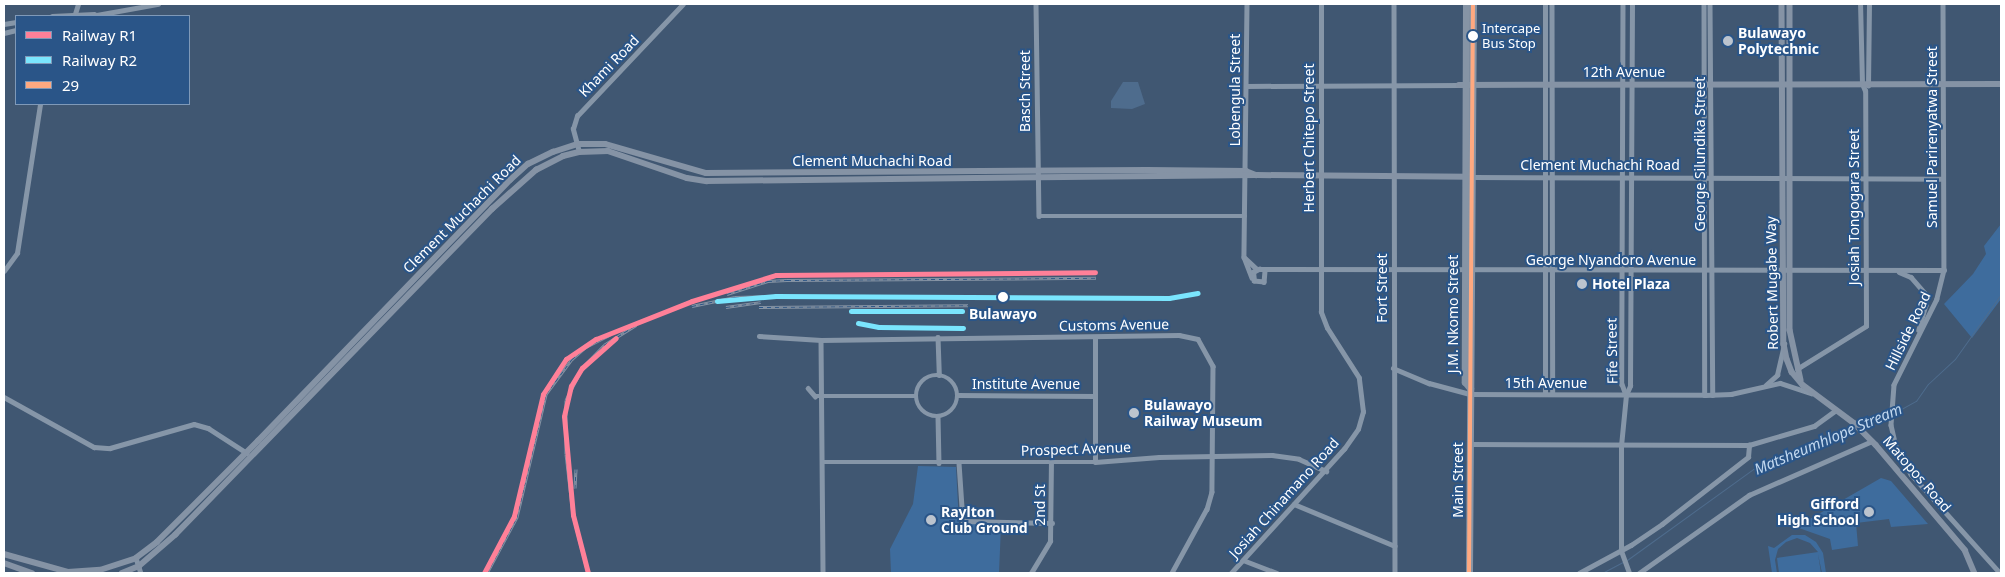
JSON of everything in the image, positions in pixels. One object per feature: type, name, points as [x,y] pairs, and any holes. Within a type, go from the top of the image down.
[{"type":"highway","name":"J.M. Nkomo Street","points":[[1466,4],[1470,391]]},
{"type":"highway","name":"J.M. Nkomo Street","points":[[1466,85],[1473,4]]},
{"type":"highway","name":"Main Street","points":[[1469,573],[1470,391]]},
{"type":"main road","name":"Robert Mugabe Way","points":[[1782,4],[1782,84],[1787,178]]},
{"type":"main road","name":"Robert Mugabe Way","points":[[1790,4],[1787,271],[1784,344],[1792,372],[1803,385]]},
{"type":"main road","name":"12th Avenue","points":[[1466,85],[2001,84]]},
{"type":"main road","name":"Clement Muchachi Road","points":[[4,554],[68,572],[100,570],[136,558],[157,542],[249,454],[510,180],[537,159],[577,144],[621,146],[706,173],[1246,174],[1469,177]]},
{"type":"main road","name":"Clement Muchachi Road","points":[[122,573],[139,566],[492,209],[541,166],[579,152],[608,151],[687,178],[706,181],[1038,175]]},
{"type":"main road","name":"Robert Mugabe Way","points":[[1787,271],[1790,330],[1797,369],[1803,385]]},
{"type":"main road","name":"Matopos Road","points":[[1803,385],[1812,394],[1862,430],[1965,550],[1974,573]]},
{"type":"main road","points":[[4,563],[32,573]]},
{"type":"street","points":[[74,14],[78,4]]},
{"type":"street","points":[[94,15],[158,4]]},
{"type":"street","name":"Khami Road","points":[[579,152],[573,129],[577,116],[683,4]]},
{"type":"street","name":"Basch Street","points":[[1036,4],[1039,216],[1245,216]]},
{"type":"street","name":"Lobengula Street","points":[[1244,257],[1246,4]]},
{"type":"street","name":"Herbert Chitepo Street","points":[[1320,271],[1321,4]]},
{"type":"street","name":"Fort Street","points":[[1394,4],[1393,368],[1396,573]]},
{"type":"street","points":[[1545,4],[1545,394]]},
{"type":"street","points":[[1552,4],[1553,394]]},
{"type":"street","name":"Fife Street","points":[[1623,4],[1622,384],[1626,395]]},
{"type":"street","name":"Fife Street","points":[[1626,395],[1630,386],[1632,4]]},
{"type":"street","name":"George Silundika Street","points":[[1704,4],[1705,395]]},
{"type":"street","name":"George Silundika Street","points":[[1710,4],[1713,395]]},
{"type":"street","points":[[1860,4],[1866,84]]},
{"type":"street","name":"Josiah Tongogara Street","points":[[1797,369],[1860,332],[1866,323],[1865,91],[1869,4]]},
{"type":"street","name":"Samuel Parirenyatwa Street","points":[[1944,4],[1944,270]]},
{"type":"street","points":[[63,15],[98,14]]},
{"type":"street","points":[[4,24],[15,22]]},
{"type":"street","name":"12th Avenue","points":[[1246,86],[1466,85]]},
{"type":"street","points":[[4,271],[17,253],[40,105]]},
{"type":"street","name":"Clement Muchachi Road","points":[[1469,177],[1943,179]]},
{"type":"street","points":[[1244,257],[1257,269],[1252,278]]},
{"type":"street","points":[[1244,257],[1252,278],[1259,284],[1277,271]]},
{"type":"street","name":"George Nyandoro Avenue","points":[[1257,269],[1265,271],[1944,270]]},
{"type":"street","points":[[1895,270],[1911,277],[1925,293],[1926,305],[1918,335]]},
{"type":"street","name":"Hillside Road","points":[[1944,270],[1937,299],[1894,385],[1890,410],[1891,425],[1896,447],[1911,474],[2000,573]]},
{"type":"street","points":[[1265,271],[1267,278]]},
{"type":"street","name":"Josiah Chinamano Road","points":[[1231,573],[1326,470],[1358,429],[1364,400],[1356,369],[1323,320],[1320,271]]},
{"type":"street","name":"Customs Avenue","points":[[759,336],[821,340],[1179,336],[1198,338],[1213,366],[1212,456]]},
{"type":"street","points":[[938,338],[939,375]]},
{"type":"street","points":[[1095,338],[1095,462]]},
{"type":"street","points":[[821,340],[824,462],[823,573]]},
{"type":"street","points":[[1762,387],[1777,375],[1784,344]]},
{"type":"street","name":"15th Avenue","points":[[1393,368],[1429,384],[1470,391],[1545,394],[1713,395],[1780,383],[1812,394]]},
{"type":"street","points":[[939,375],[954,384],[958,395],[952,410],[938,416],[920,408],[916,396],[920,383],[939,375]]},
{"type":"street","points":[[808,388],[810,394],[823,395],[916,396]]},
{"type":"street","name":"Institute Avenue","points":[[958,395],[1095,396]]},
{"type":"street","points":[[1620,573],[1627,570],[1621,553],[1621,446],[1626,395]]},
{"type":"street","points":[[4,397],[97,448],[110,448],[194,424],[208,428],[249,454]]},
{"type":"street","points":[[1470,444],[1749,445],[1808,428],[1824,420],[1835,411]]},
{"type":"street","points":[[938,416],[939,463]]},
{"type":"street","points":[[1640,573],[1749,496],[1872,441]]},
{"type":"street","points":[[1579,573],[1621,553],[1662,524],[1748,457],[1749,445]]},
{"type":"street","points":[[1172,573],[1208,509],[1212,486],[1212,456]]},
{"type":"street","name":"Prospect Avenue","points":[[824,462],[1095,462],[1212,456],[1288,456],[1326,470]]},
{"type":"street","name":"2nd St","points":[[1031,573],[1050,541],[1052,523],[1051,462]]},
{"type":"street","points":[[959,463],[963,521],[1052,523]]},
{"type":"street","points":[[1294,504],[1395,546]]},
{"type":"street","points":[[136,558],[141,573]]},
{"type":"street","points":[[1243,560],[1277,573]]},
{"type":"shaded area","points":[[1123,82],[1138,82],[1145,104],[1132,109],[1111,108],[1111,101]]},
{"type":"shaded area","points":[[2001,224],[2001,299],[1972,338],[1944,304],[1973,274],[1986,254],[1984,246]]},
{"type":"shaded area","name":"Raylton Club Ground","points":[[918,466],[956,467],[959,523],[1001,526],[999,573],[891,573],[890,549],[913,504]]},
{"type":"shaded area","points":[[1881,478],[1891,481],[1928,524],[1891,527],[1889,519],[1856,523],[1858,546],[1832,550],[1830,539],[1796,527]]},
{"type":"shaded area","points":[[1792,535],[1805,535],[1816,542],[1823,553],[1826,573],[1822,573],[1818,554],[1821,573],[1779,573],[1777,558],[1818,552],[1810,543],[1797,538],[1786,542],[1778,549],[1775,560],[1777,573],[1772,573],[1768,546],[1774,548]]},
{"type":"waterway","name":"Matsheumhlope Stream","points":[[1894,413],[1916,401],[1928,384],[1955,359],[2001,294]]},
{"type":"waterway","name":"Matsheumhlope Stream","points":[[1859,426],[1891,414]]},
{"type":"waterway","name":"Matsheumhlope Stream","points":[[1627,560],[1753,469],[1856,428]]},
{"type":"waterway","name":"Matsheumhlope Stream","points":[[1602,573],[1623,562]]},
{"type":"railway","points":[[727,294],[768,281],[787,280],[1096,278]]},
{"type":"railway","points":[[692,306],[735,297],[1169,298],[1198,293]]},
{"type":"railway","points":[[726,307],[761,302]]},
{"type":"railway","points":[[759,307],[968,305]]},
{"type":"railway","points":[[858,323],[879,327],[963,328]]},
{"type":"railway","points":[[588,573],[573,515],[566,454],[566,400],[582,368],[604,345],[636,325]]},
{"type":"railway","points":[[487,573],[517,517],[546,394],[572,359],[586,347],[610,335]]},
{"type":"railway","points":[[575,488],[576,469]]},
{"type":"rail line","name":"R1","points":[[484,573],[514,516],[543,394],[566,359],[596,339],[692,301],[776,275],[1095,272]]},
{"type":"rail line","name":"R2","points":[[717,301],[776,296],[1169,298],[1198,293]]},
{"type":"rail line","name":"R2","points":[[851,311],[962,311]]},
{"type":"rail line","name":"R2","points":[[858,323],[879,327],[963,328]]},
{"type":"rail line","name":"R1","points":[[588,573],[573,515],[564,416],[571,386],[582,368],[616,338]]},
{"type":"transit line","name":"29","points":[[1469,573],[1473,4]]},
{"type":"place","name":"Intercape Bus Stop","points":[[1473,36]]},
{"type":"place","name":"Bulawayo Polytechnic","points":[[1728,41]]},
{"type":"place","name":"Hotel Plaza","points":[[1582,284]]},
{"type":"place","name":"Bulawayo","points":[[1003,297]]},
{"type":"place","name":"Bulawayo Railway Museum","points":[[1134,413]]},
{"type":"place","name":"Gifford High School","points":[[1869,512]]},
{"type":"place","name":"Raylton Club Ground","points":[[931,520]]}]
